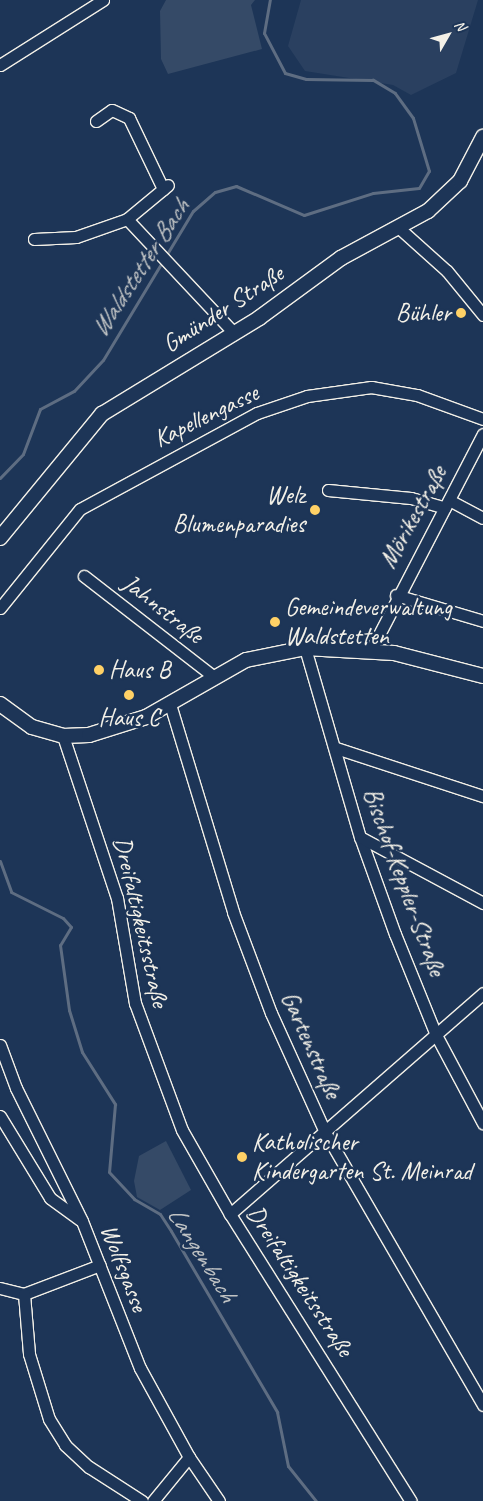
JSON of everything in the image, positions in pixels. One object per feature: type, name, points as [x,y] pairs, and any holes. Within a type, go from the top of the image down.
[{"type":"street","points":[[0,65],[103,0]]},
{"type":"street","points":[[34,240],[76,237],[127,219],[166,187],[129,118],[112,110],[96,122]]},
{"type":"street","name":"Gmünder Straße","points":[[0,538],[102,414],[234,333],[341,258],[399,228],[449,194],[473,162],[483,136]]},
{"type":"street","points":[[127,219],[171,263],[234,333]]},
{"type":"street","points":[[399,228],[447,271],[483,315]]},
{"type":"street","name":"Kapellengasse","points":[[0,608],[36,558],[80,509],[257,412],[307,396],[371,387],[417,395],[483,419]]},
{"type":"street","name":"Mörikestraße","points":[[371,650],[396,595],[447,504],[483,434]]},
{"type":"street","points":[[328,490],[411,498],[447,504],[483,518]]},
{"type":"street","name":"Jahnstraße","points":[[84,576],[214,677]]},
{"type":"street","points":[[396,595],[483,622]]},
{"type":"street","points":[[0,704],[32,727],[63,736],[117,729],[170,704],[246,660],[305,648],[371,650],[483,676]]},
{"type":"street","name":"Bischof-Keppler-Straße","points":[[305,648],[336,748],[360,837],[436,1035],[483,1123]]},
{"type":"street","name":"Gartenstraße","points":[[170,704],[233,912],[326,1134],[483,1405]]},
{"type":"street","name":"Dreifaltigkeitsstraße","points":[[63,736],[117,898],[135,1003],[154,1063],[182,1130],[230,1214],[411,1501]]},
{"type":"street","points":[[336,748],[483,796]]},
{"type":"street","points":[[360,837],[483,903]]},
{"type":"street","points":[[230,1214],[326,1134],[483,993]]},
{"type":"street","name":"Wolfsgasse","points":[[0,1045],[16,1088],[82,1221],[140,1368],[189,1458],[219,1501]]},
{"type":"street","points":[[0,1116],[50,1198],[82,1221]]},
{"type":"street","points":[[0,1288],[24,1294],[100,1265]]},
{"type":"street","points":[[24,1294],[29,1354],[49,1419],[65,1445],[89,1466],[142,1501]]},
{"type":"street","points":[[153,1501],[189,1458]]},
{"type":"shaded area","points":[[166,0],[255,0],[251,5],[262,49],[168,74],[161,59],[160,11]]},
{"type":"shaded area","points":[[301,0],[478,0],[456,73],[411,95],[393,85],[305,71],[288,46]]},
{"type":"shaded area","points":[[166,1141],[191,1190],[160,1210],[137,1197],[134,1181],[139,1156]]},
{"type":"waterway","name":"Waldstetter Bach","points":[[0,478],[23,454],[40,409],[74,391],[103,360],[193,211],[215,192],[236,186],[304,215],[373,193],[419,188],[429,171],[413,118],[395,93],[373,80],[306,79],[285,73],[264,33],[270,0]]},
{"type":"waterway","name":"Langenbach","points":[[0,861],[11,892],[63,918],[71,927],[60,945],[69,1010],[82,1052],[115,1104],[109,1172],[134,1199],[160,1214],[171,1231],[277,1412],[288,1466],[316,1501]]},
{"type":"place","name":"Bühler","points":[[461,313]]},
{"type":"place","name":"Welz Blumenparadies","points":[[315,510]]},
{"type":"place","name":"Gemeindeverwaltung Waldstetten","points":[[275,622]]},
{"type":"place","name":"Haus B","points":[[99,670]]},
{"type":"place","name":"Haus C","points":[[129,695]]},
{"type":"place","name":"Katholischer Kindergarten St. Meinrad","points":[[242,1157]]}]
